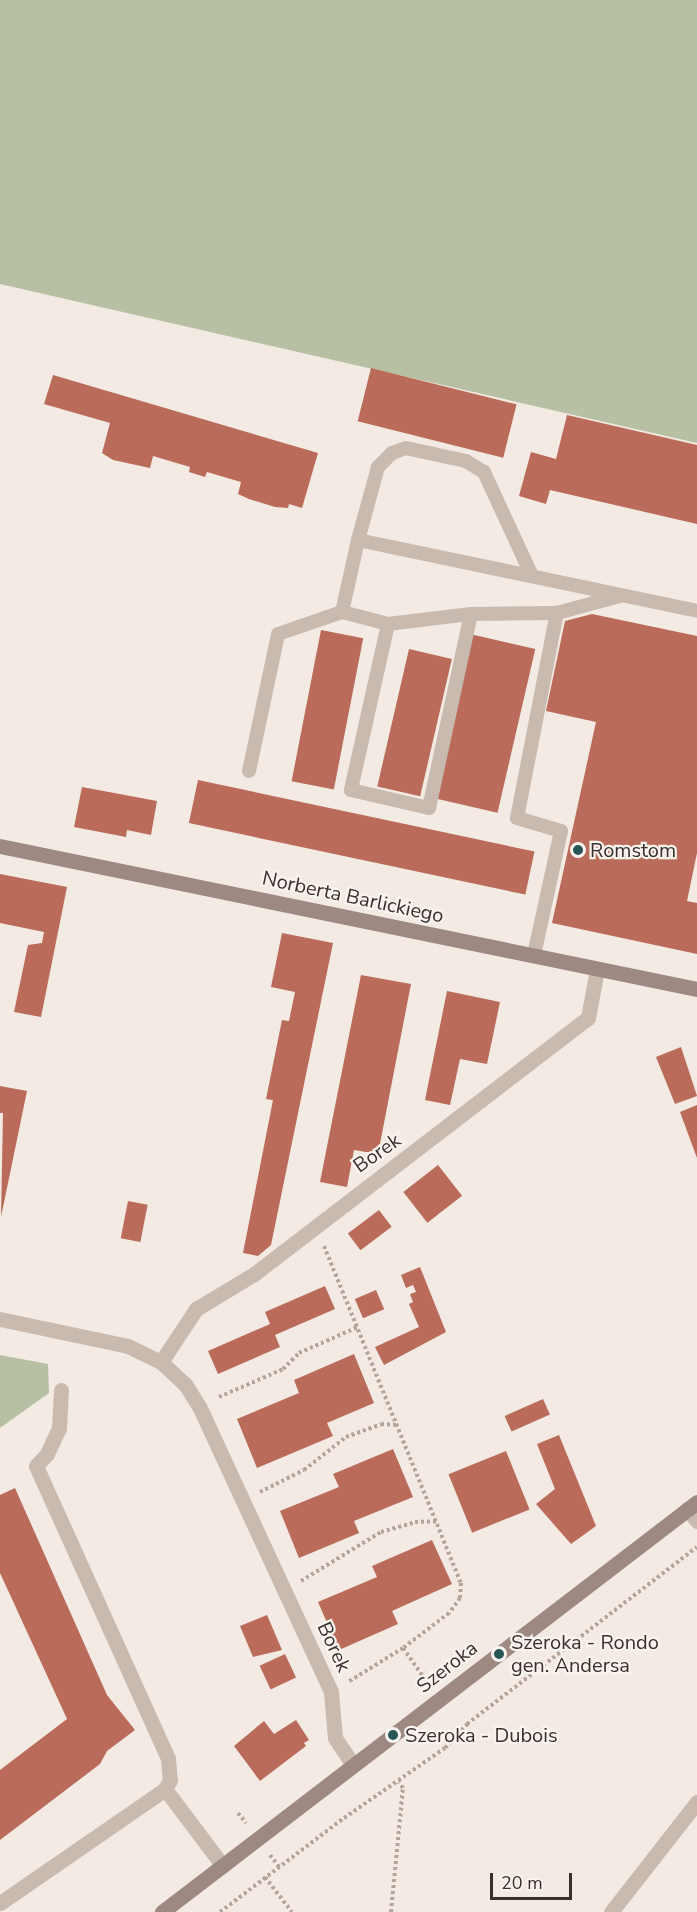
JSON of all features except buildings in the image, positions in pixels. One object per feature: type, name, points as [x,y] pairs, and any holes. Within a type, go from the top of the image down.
[{"type":"street","name":"Norberta Barlickiego","points":[[0,846],[697,989]]},
{"type":"street","name":"Borek","points":[[162,1362],[196,1309],[254,1274],[588,1018],[597,969]]},
{"type":"street","name":"Borek","points":[[0,1319],[128,1346],[162,1362],[185,1384],[199,1406],[332,1692],[335,1738],[353,1766]]},
{"type":"street","points":[[0,1903],[165,1789],[170,1780],[168,1759],[36,1466],[47,1454],[59,1428],[61,1390]]},
{"type":"street","name":"Szeroka","points":[[162,1912],[439,1700],[694,1510]]},
{"type":"street","points":[[165,1789],[223,1866]]},
{"type":"street","points":[[611,1912],[697,1802]]},
{"type":"lane","points":[[342,612],[358,540],[378,467],[392,453],[406,448],[466,461],[484,472],[532,576]]},
{"type":"lane","points":[[358,540],[697,611]]},
{"type":"lane","points":[[249,771],[278,634],[342,612],[388,624],[471,614],[556,613],[622,596]]},
{"type":"lane","points":[[534,955],[561,831],[517,818],[556,613]]},
{"type":"lane","points":[[388,624],[351,790],[429,808],[471,614]]},
{"type":"path","points":[[315,1226],[399,1425],[461,1583],[460,1598],[449,1613],[403,1648],[332,1692]]},
{"type":"path","points":[[199,1406],[283,1369],[299,1353],[358,1327]]},
{"type":"path","points":[[244,1501],[304,1470],[346,1437],[381,1424],[399,1425]]},
{"type":"path","points":[[284,1590],[381,1532],[414,1522],[438,1521]]},
{"type":"path","points":[[220,1912],[344,1818],[399,1782],[444,1748],[467,1724],[697,1547]]},
{"type":"path","points":[[403,1648],[439,1700]]},
{"type":"path","points":[[390,1912],[402,1788],[399,1782]]},
{"type":"path","points":[[265,1877],[292,1912]]},
{"type":"green space","points":[[0,0],[697,0],[697,443],[0,284]]},
{"type":"green space","points":[[0,1355],[48,1364],[49,1393],[0,1428]]},
{"type":"place","name":"Romstom","points":[[578,850]]},
{"type":"place","name":"Szeroka - Rondo gen. Andersa","points":[[499,1654]]},
{"type":"place","name":"Szeroka - Dubois","points":[[393,1735]]}]
